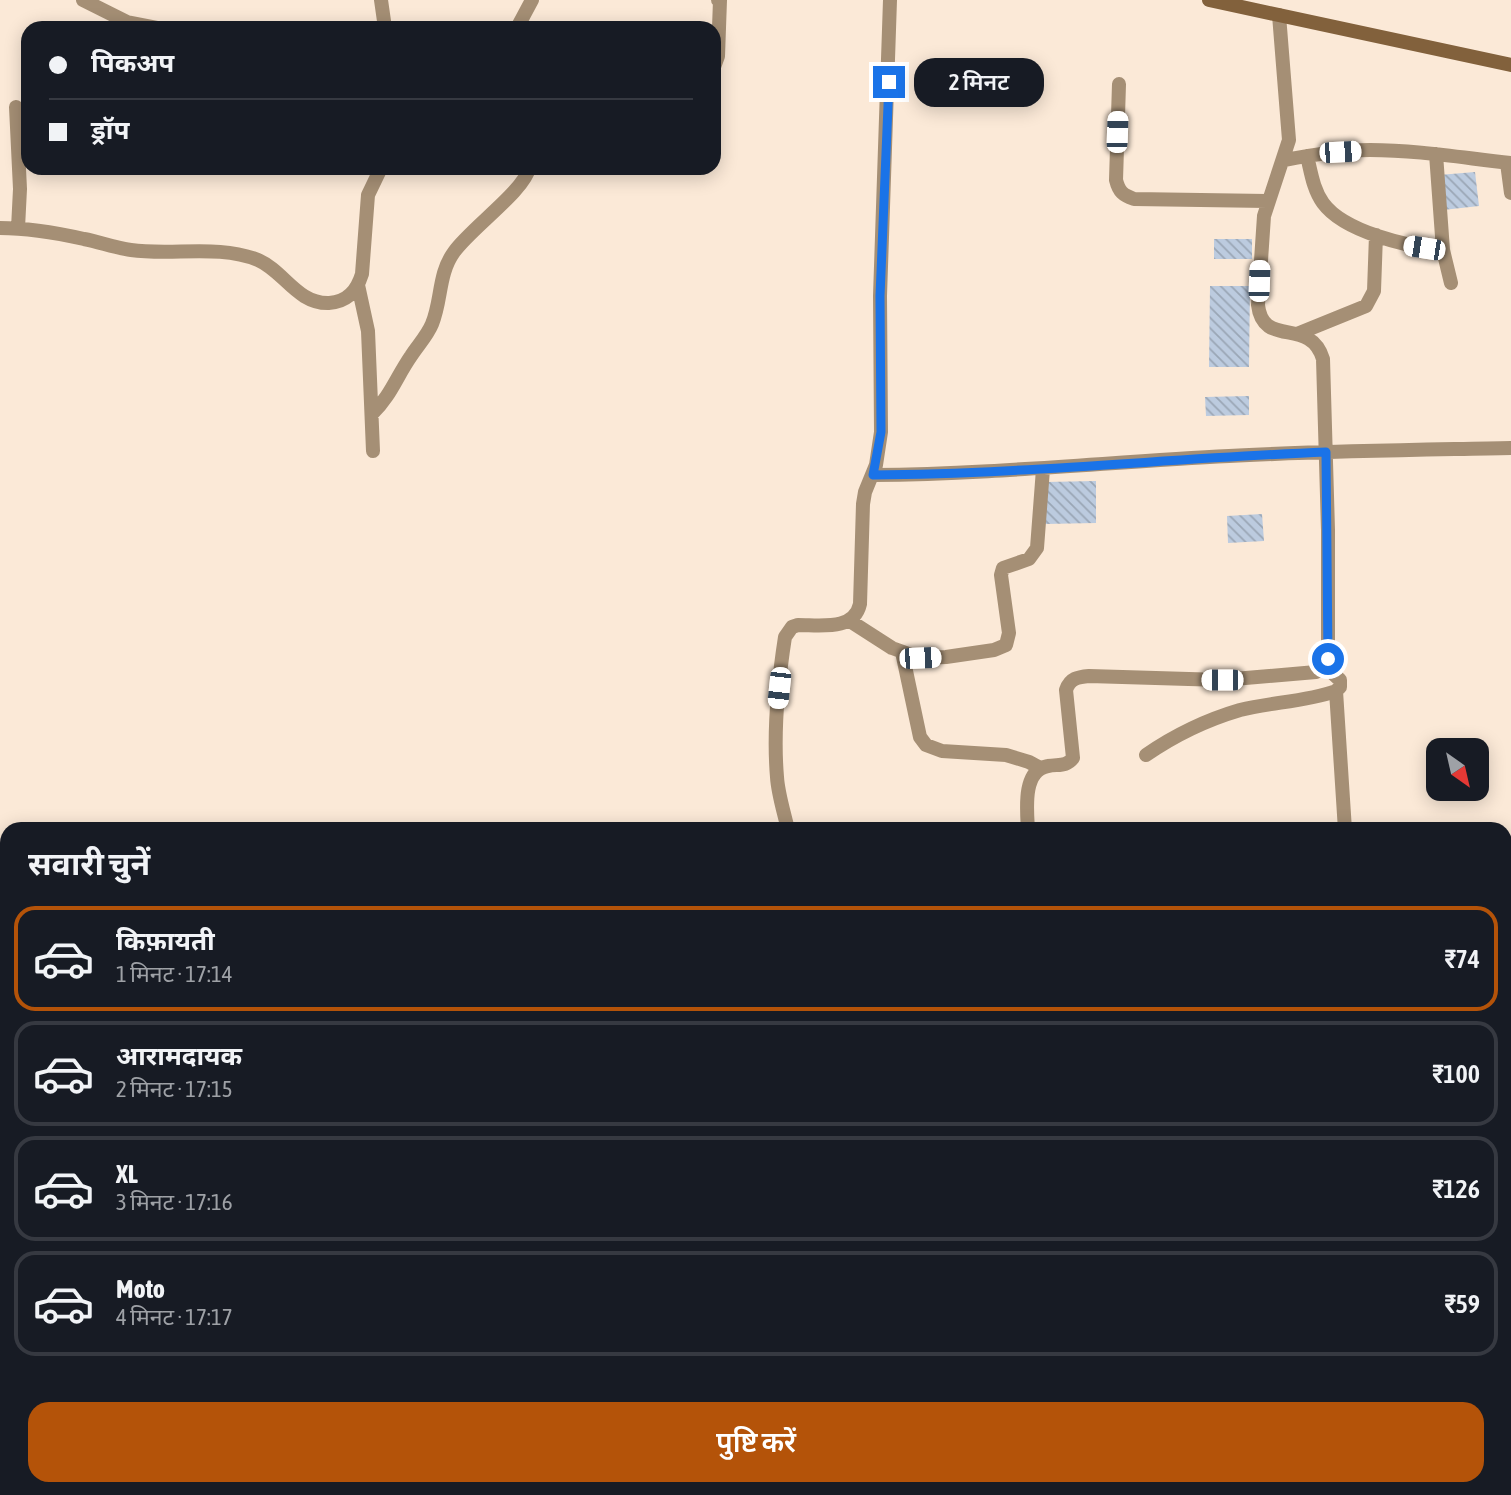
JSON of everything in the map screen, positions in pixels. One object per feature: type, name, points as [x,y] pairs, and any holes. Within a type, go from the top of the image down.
[{"type":"street","points":[[83,0],[125,21]]},
{"type":"street","points":[[382,0],[384,21]]},
{"type":"street","points":[[521,21],[532,0]]},
{"type":"street","points":[[718,0],[719,21]]},
{"type":"street","points":[[786,822],[777,779],[776,748],[785,636],[792,627],[799,625],[842,624],[850,621],[855,617],[860,604],[863,504],[873,475],[881,432],[880,296],[890,0]]},
{"type":"street","points":[[1209,0],[1511,65]]},
{"type":"street","points":[[902,652],[920,737],[926,745],[942,751],[1006,755],[1040,768],[1065,765],[1073,758],[1066,690],[1068,683],[1079,677],[1222,680],[1316,672],[1326,667],[1328,530],[1323,359],[1316,344],[1308,338],[1267,327],[1259,316],[1262,231],[1267,201],[1287,149],[1289,125],[1279,15]]},
{"type":"street","points":[[1119,84],[1116,180],[1118,190],[1124,195],[1134,199],[1267,201]]},
{"type":"street","points":[[16,107],[20,190],[18,228]]},
{"type":"street","points":[[1284,160],[1372,150],[1509,163],[1511,193]]},
{"type":"street","points":[[1436,154],[1443,250],[1451,283]]},
{"type":"street","points":[[1307,156],[1313,183],[1324,204],[1341,219],[1409,246],[1443,250]]},
{"type":"street","points":[[0,228],[60,234],[131,250],[227,253],[258,260],[312,301],[329,303],[352,295],[358,285],[362,274],[369,195],[378,175]]},
{"type":"street","points":[[372,414],[387,398],[405,364],[432,324],[441,278],[454,252],[522,183],[526,175]]},
{"type":"street","points":[[1297,334],[1366,306],[1374,291],[1376,235]]},
{"type":"street","points":[[358,285],[368,331],[373,452]]},
{"type":"street","points":[[873,475],[957,474],[1227,456],[1413,448],[1511,447]]},
{"type":"street","points":[[850,621],[902,652],[920,658],[994,650],[1006,645],[1009,633],[1001,575],[1003,568],[1029,559],[1037,548],[1043,469]]},
{"type":"street","points":[[1146,755],[1207,721],[1241,710],[1336,691],[1340,687],[1340,680],[1326,667]]},
{"type":"street","points":[[1336,691],[1344,822]]},
{"type":"street","points":[[1028,822],[1027,795],[1034,774],[1040,768]]},
{"type":"building","points":[[1475,172],[1479,206],[1443,210],[1439,175]]},
{"type":"building","points":[[1214,239],[1252,239],[1252,259],[1214,259]]},
{"type":"building","points":[[1210,286],[1250,286],[1249,367],[1209,367]]},
{"type":"building","points":[[1249,396],[1249,415],[1206,416],[1205,397]]},
{"type":"building","points":[[1096,481],[1096,523],[1045,524],[1045,482]]},
{"type":"building","points":[[1262,514],[1264,541],[1228,543],[1227,516]]},
{"type":"route","points":[[889,82],[880,296],[881,432],[873,475],[1011,472],[1227,456],[1326,452],[1328,659]]}]
